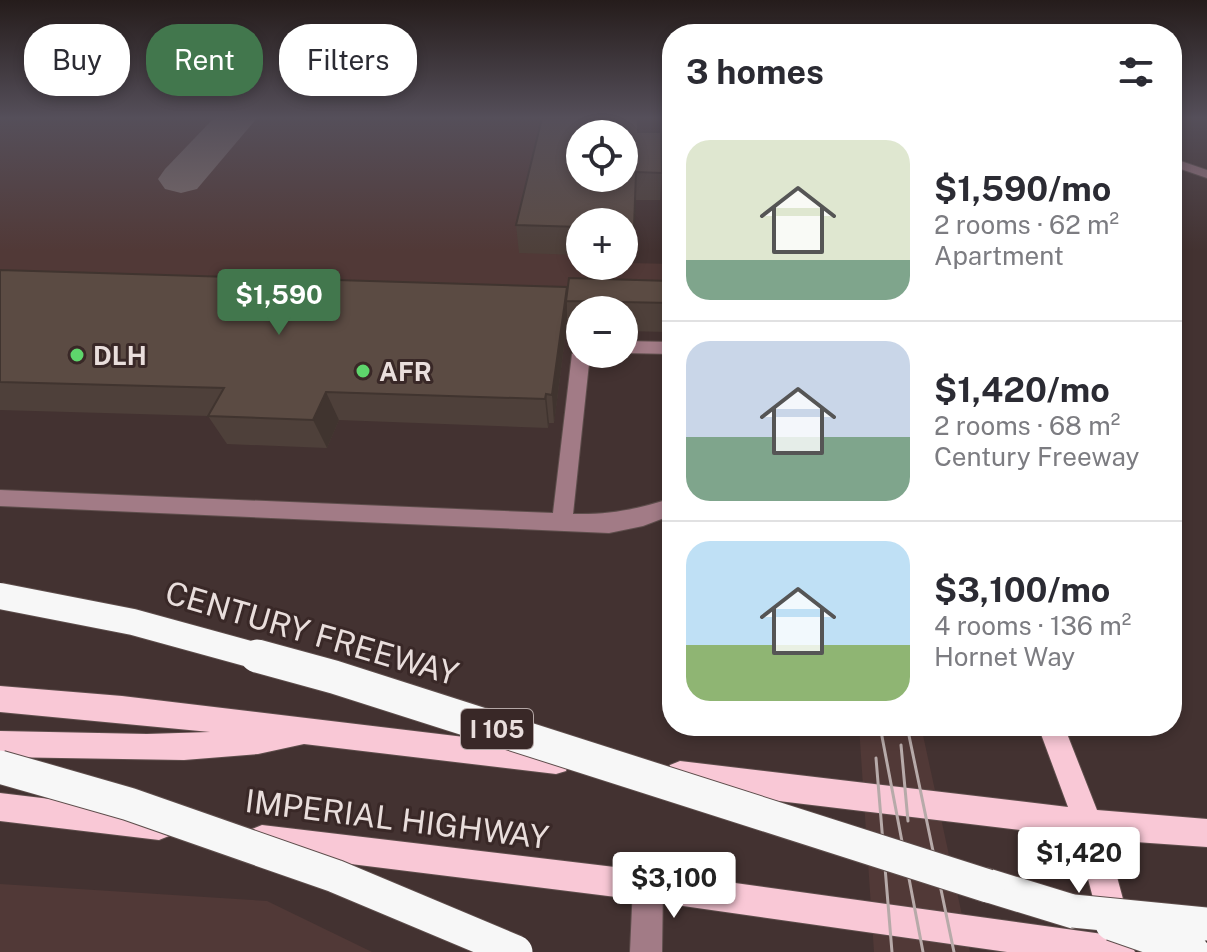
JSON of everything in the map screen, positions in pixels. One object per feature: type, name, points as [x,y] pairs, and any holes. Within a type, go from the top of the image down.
[{"type":"highway","name":"CENTURY FREEWAY","points":[[0,596],[133,622],[334,677],[1073,911],[1193,952]]},
{"type":"highway","points":[[0,767],[129,804],[335,876],[516,952]]},
{"type":"highway","points":[[1073,911],[1207,924]]},
{"type":"main road","points":[[0,699],[122,709],[1088,824],[1207,833]]},
{"type":"main road","points":[[0,744],[179,747],[251,744],[310,731]]},
{"type":"main road","points":[[1055,736],[1088,824],[1121,952]]},
{"type":"main road","name":"IMPERIAL HIGHWAY","points":[[0,807],[648,886],[1121,952]]},
{"type":"main road","points":[[1121,952],[1159,912],[1207,911]]},
{"type":"street","points":[[1182,165],[1207,174]]},
{"type":"street","points":[[638,347],[662,348]]},
{"type":"street","points":[[562,522],[579,368]]},
{"type":"street","points":[[0,498],[609,524],[662,510]]},
{"type":"street","points":[[646,952],[648,886]]},
{"type":"shaded area","points":[[0,162],[566,162],[566,192],[631,192],[631,208],[566,208],[566,280],[638,280],[638,263],[662,264],[662,325],[638,324],[638,296],[566,296],[566,309],[0,302]]},
{"type":"shaded area","points":[[860,736],[923,736],[970,952],[874,952]]},
{"type":"shaded area","points":[[0,884],[267,901],[372,952],[0,952]]},
{"type":"building","points":[[531,162],[566,162],[566,192],[635,192],[635,208],[566,208],[566,227],[516,225]]},
{"type":"building","points":[[638,162],[662,162],[662,173],[638,172]]},
{"type":"building","points":[[0,270],[567,287],[552,395],[546,394],[545,399],[326,392],[313,420],[208,416],[224,388],[0,382]]},
{"type":"building","points":[[569,280],[662,281],[662,303],[638,302],[638,296],[567,296]]},
{"type":"taxiway","points":[[181,179],[196,162]]},
{"type":"tram line","points":[[882,736],[923,952]]},
{"type":"tram line","points":[[909,736],[954,952]]},
{"type":"tram line","points":[[901,745],[908,821]]},
{"type":"tram line","points":[[876,758],[892,952]]},
{"type":"place","name":"DLH","points":[[77,355]]},
{"type":"place","name":"AFR","points":[[363,371]]}]
